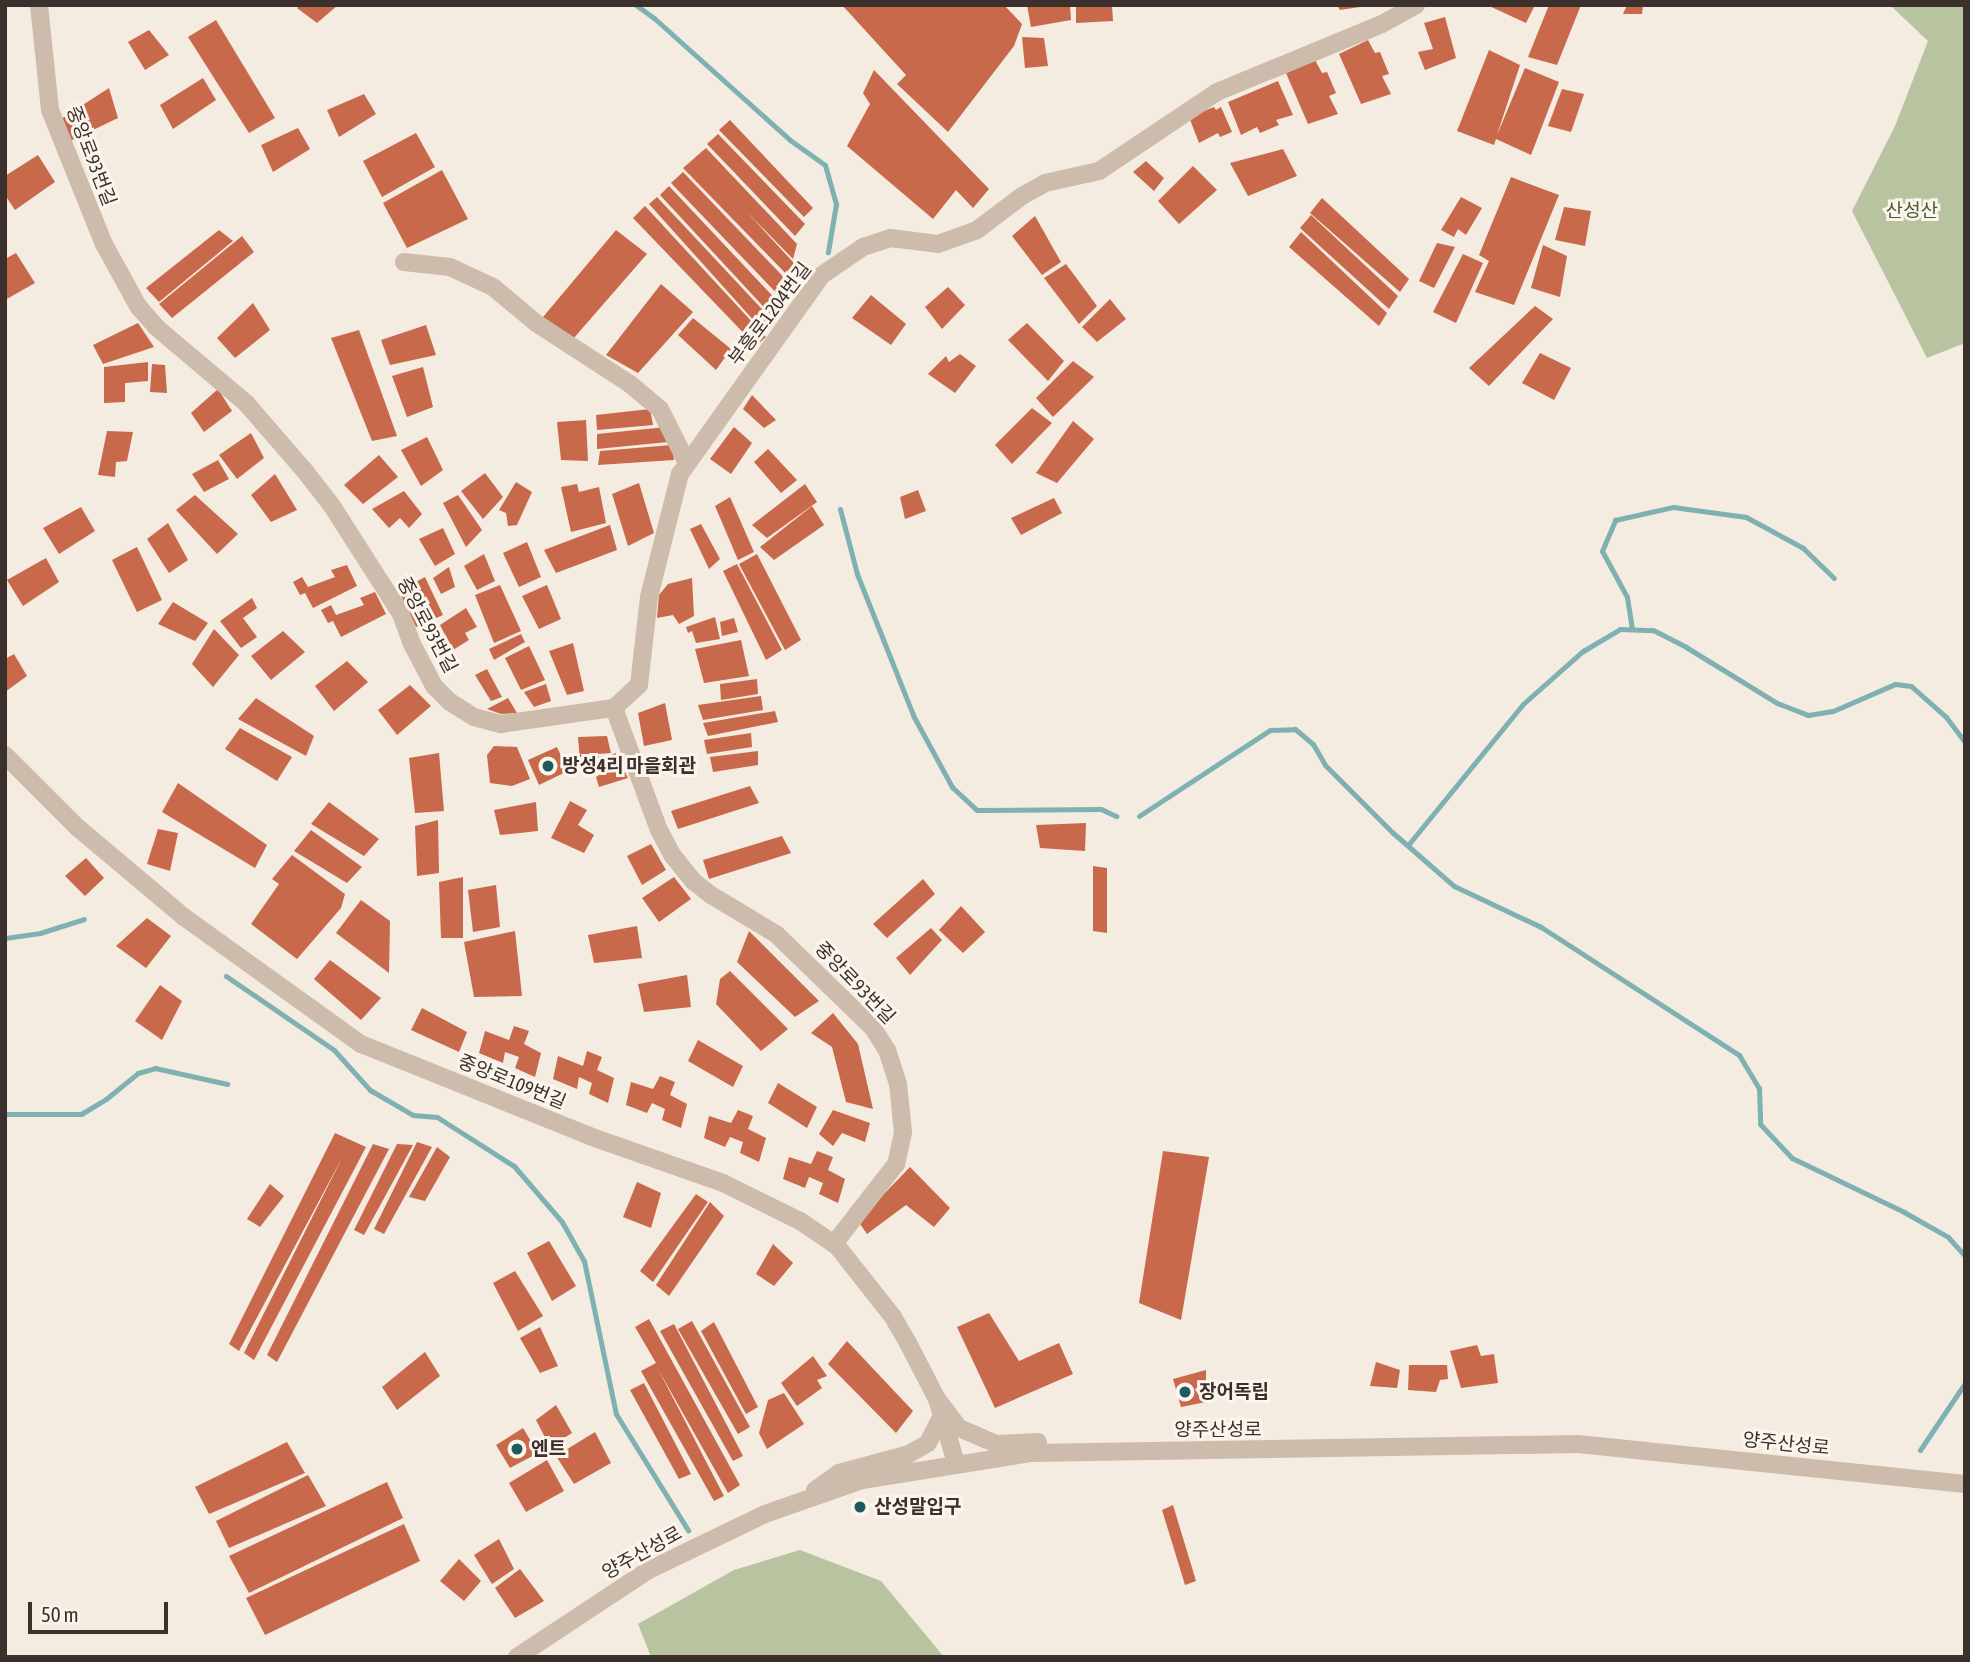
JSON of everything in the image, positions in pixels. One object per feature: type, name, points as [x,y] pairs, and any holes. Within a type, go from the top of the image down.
[{"type":"street","name":"중앙로93번길","points":[[39,5],[50,110],[104,244],[138,306],[156,327],[246,403],[311,479],[401,614],[411,642],[434,686],[450,702],[474,717],[501,724],[614,708],[659,830],[673,856],[693,881],[711,895],[776,934],[873,1028],[887,1050],[898,1084],[903,1132],[896,1164],[834,1244]]},
{"type":"street","name":"부흥로1204번길","points":[[614,708],[639,685],[649,597],[680,474],[822,275],[863,247],[890,239],[938,244],[977,230],[1022,196],[1045,183],[1099,172],[1217,92],[1382,24],[1416,5]]},
{"type":"street","points":[[404,262],[450,267],[493,287],[536,323],[630,384],[660,409],[687,463]]},
{"type":"street","name":"중앙로109번길","points":[[5,755],[77,827],[184,917],[361,1044],[592,1137],[723,1182],[800,1221],[834,1244],[893,1317],[939,1407],[956,1463]]},
{"type":"street","points":[[798,1502],[839,1473],[909,1454],[928,1443],[939,1407],[959,1428],[997,1444],[1047,1443],[1085,1446],[1096,1452]]},
{"type":"street","name":"양주산성로","points":[[517,1657],[647,1571],[765,1514],[862,1480],[1030,1453],[1578,1444],[1965,1484]]},
{"type":"green space","name":"산성산","points":[[1890,5],[1965,5],[1965,343],[1927,358],[1852,211],[1895,126],[1928,41]]},
{"type":"green space","points":[[800,1550],[881,1581],[944,1657],[651,1657],[638,1624],[734,1570]]},
{"type":"building","points":[[300,5],[338,5],[317,23],[297,8]]},
{"type":"building","points":[[842,5],[1004,5],[1022,24],[1014,46],[948,132],[897,84],[906,75]]},
{"type":"building","points":[[1027,5],[1070,5],[1071,20],[1031,27]]},
{"type":"building","points":[[1076,5],[1112,5],[1113,21],[1076,23]]},
{"type":"building","points":[[1337,5],[1360,5],[1360,7],[1340,10]]},
{"type":"building","points":[[1487,5],[1535,5],[1526,23]]},
{"type":"building","points":[[1549,5],[1581,5],[1557,65],[1528,57]]},
{"type":"building","points":[[1627,5],[1643,5],[1642,14],[1623,14]]},
{"type":"building","points":[[1445,17],[1456,58],[1425,70],[1418,52],[1433,49],[1424,23]]},
{"type":"building","points":[[216,20],[275,118],[249,133],[188,37]]},
{"type":"building","points":[[149,30],[169,55],[145,70],[128,42]]},
{"type":"building","points":[[1022,37],[1044,38],[1048,66],[1025,68]]},
{"type":"building","points":[[1368,40],[1375,53],[1380,52],[1389,74],[1382,76],[1391,94],[1361,104],[1339,54]]},
{"type":"building","points":[[1489,50],[1520,65],[1497,135],[1525,68],[1559,82],[1531,155],[1496,139],[1494,145],[1457,131]]},
{"type":"building","points":[[1315,60],[1322,73],[1327,72],[1336,93],[1329,96],[1338,114],[1308,124],[1286,73]]},
{"type":"building","points":[[874,70],[989,189],[973,208],[956,190],[933,219],[847,146],[870,104],[863,93]]},
{"type":"building","points":[[203,78],[216,100],[173,129],[160,105]]},
{"type":"building","points":[[1278,81],[1293,115],[1276,120],[1279,125],[1260,133],[1257,127],[1241,135],[1228,102]]},
{"type":"building","points":[[109,88],[118,118],[68,142],[61,119]]},
{"type":"building","points":[[1562,89],[1584,94],[1571,132],[1548,126]]},
{"type":"building","points":[[364,94],[376,114],[339,137],[327,110]]},
{"type":"building","points":[[1214,107],[1216,110],[1221,107],[1232,132],[1220,137],[1218,133],[1199,143],[1189,117]]},
{"type":"building","points":[[730,120],[813,208],[804,217],[719,130]]},
{"type":"building","points":[[298,128],[310,149],[273,172],[261,145]]},
{"type":"building","points":[[416,133],[435,167],[382,197],[363,161]]},
{"type":"building","points":[[718,134],[805,224],[795,236],[707,144]]},
{"type":"building","points":[[706,148],[797,244],[793,259],[745,210],[805,275],[796,284],[683,168]]},
{"type":"building","points":[[1283,149],[1297,176],[1248,196],[1230,163]]},
{"type":"building","points":[[38,155],[55,182],[15,210],[5,195],[5,176]]},
{"type":"building","points":[[1146,161],[1164,178],[1154,191],[1133,172]]},
{"type":"building","points":[[1193,166],[1217,190],[1179,224],[1158,201]]},
{"type":"building","points":[[442,170],[468,219],[407,248],[383,203]]},
{"type":"building","points":[[683,172],[794,288],[784,301],[671,183]]},
{"type":"building","points":[[1511,177],[1559,195],[1514,305],[1475,292],[1489,261],[1479,255]]},
{"type":"building","points":[[669,186],[782,306],[774,318],[660,195]]},
{"type":"building","points":[[657,197],[775,323],[764,332],[649,204]]},
{"type":"building","points":[[1461,197],[1482,208],[1466,235],[1458,229],[1454,237],[1441,230]]},
{"type":"building","points":[[1322,198],[1409,279],[1400,292],[1310,213]]},
{"type":"building","points":[[645,206],[766,337],[756,346],[633,218]]},
{"type":"building","points":[[1564,207],[1591,211],[1585,246],[1555,240]]},
{"type":"building","points":[[1311,215],[1398,296],[1389,309],[1300,228]]},
{"type":"building","points":[[1035,216],[1061,262],[1042,275],[1012,236]]},
{"type":"building","points":[[219,230],[233,241],[159,302],[146,288]]},
{"type":"building","points":[[616,230],[647,254],[573,339],[543,317]]},
{"type":"building","points":[[1301,232],[1387,313],[1379,326],[1289,247]]},
{"type":"building","points":[[242,236],[254,252],[172,318],[159,304]]},
{"type":"building","points":[[1437,243],[1455,247],[1434,288],[1419,281]]},
{"type":"building","points":[[1543,245],[1567,256],[1560,297],[1531,288]]},
{"type":"building","points":[[16,253],[35,283],[5,300],[5,259]]},
{"type":"building","points":[[1463,254],[1483,263],[1456,323],[1433,312]]},
{"type":"building","points":[[1066,264],[1097,306],[1079,324],[1044,278]]},
{"type":"building","points":[[661,284],[693,312],[638,373],[606,355]]},
{"type":"building","points":[[948,287],[965,305],[942,329],[925,307]]},
{"type":"building","points":[[871,295],[906,324],[891,345],[852,318]]},
{"type":"building","points":[[1110,299],[1126,319],[1097,342],[1082,327]]},
{"type":"building","points":[[253,303],[270,330],[235,358],[217,338]]},
{"type":"building","points":[[1535,306],[1553,319],[1489,386],[1469,368]]},
{"type":"building","points":[[693,318],[731,349],[716,370],[678,335]]},
{"type":"building","points":[[138,323],[154,347],[103,364],[93,345]]},
{"type":"building","points":[[1027,323],[1064,361],[1048,381],[1008,340]]},
{"type":"building","points":[[426,325],[436,355],[390,365],[381,340]]},
{"type":"building","points":[[359,330],[397,436],[372,441],[331,338]]},
{"type":"building","points":[[1540,353],[1571,368],[1554,400],[1522,383]]},
{"type":"building","points":[[960,354],[976,366],[955,393],[928,374],[946,356],[949,362]]},
{"type":"building","points":[[1073,361],[1094,377],[1053,417],[1036,398]]},
{"type":"building","points":[[148,362],[148,381],[125,383],[125,402],[104,403],[104,367]]},
{"type":"building","points":[[152,364],[165,365],[167,393],[150,392]]},
{"type":"building","points":[[423,367],[433,407],[407,417],[392,376]]},
{"type":"building","points":[[218,389],[232,411],[204,432],[191,413]]},
{"type":"building","points":[[752,395],[776,420],[764,428],[743,409]]},
{"type":"building","points":[[1032,408],[1052,423],[1012,464],[995,445]]},
{"type":"building","points":[[650,409],[653,425],[597,430],[596,415]]},
{"type":"building","points":[[586,420],[588,461],[561,460],[557,422]]},
{"type":"building","points":[[1073,421],[1094,439],[1057,483],[1036,473]]},
{"type":"building","points":[[666,427],[668,442],[597,449],[597,434]]},
{"type":"building","points":[[734,427],[752,443],[731,474],[710,459]]},
{"type":"building","points":[[107,431],[133,432],[127,461],[116,462],[115,477],[98,475]]},
{"type":"building","points":[[251,433],[264,458],[237,479],[219,455]]},
{"type":"building","points":[[427,437],[443,470],[421,486],[401,450]]},
{"type":"building","points":[[672,445],[674,460],[598,465],[600,451]]},
{"type":"building","points":[[768,449],[797,480],[781,493],[754,462]]},
{"type":"building","points":[[379,455],[398,477],[363,504],[344,485]]},
{"type":"building","points":[[218,460],[229,479],[204,492],[192,474]]},
{"type":"building","points":[[485,473],[503,497],[483,519],[461,491]]},
{"type":"building","points":[[275,474],[297,510],[271,522],[251,495]]},
{"type":"building","points":[[516,482],[532,492],[517,525],[508,526],[506,513],[499,510]]},
{"type":"building","points":[[639,483],[654,533],[628,546],[612,494]]},
{"type":"building","points":[[577,484],[579,492],[599,487],[606,523],[571,532],[561,487]]},
{"type":"building","points":[[805,484],[817,502],[767,538],[752,525]]},
{"type":"building","points":[[918,490],[926,511],[905,519],[900,497]]},
{"type":"building","points":[[404,491],[422,514],[409,528],[400,518],[389,528],[372,509]]},
{"type":"building","points":[[195,495],[238,534],[217,554],[176,510]]},
{"type":"building","points":[[458,495],[482,530],[466,547],[443,503]]},
{"type":"building","points":[[730,497],[754,552],[738,560],[715,506]]},
{"type":"building","points":[[1054,498],[1062,513],[1021,535],[1011,518]]},
{"type":"building","points":[[812,506],[824,525],[774,560],[760,547]]},
{"type":"building","points":[[81,507],[95,531],[59,554],[43,528]]},
{"type":"building","points":[[168,523],[188,560],[169,573],[147,539]]},
{"type":"building","points":[[701,524],[720,559],[709,569],[690,529]]},
{"type":"building","points":[[610,525],[617,550],[556,573],[544,550]]},
{"type":"building","points":[[443,528],[455,554],[435,566],[419,539]]},
{"type":"building","points":[[527,542],[541,577],[519,587],[503,553]]},
{"type":"building","points":[[137,547],[162,600],[137,612],[112,560]]},
{"type":"building","points":[[484,554],[495,581],[477,590],[464,566]]},
{"type":"building","points":[[757,554],[801,640],[785,650],[739,564]]},
{"type":"building","points":[[46,558],[59,582],[23,606],[7,580]]},
{"type":"building","points":[[737,564],[782,650],[766,660],[723,571]]},
{"type":"building","points":[[347,565],[357,586],[313,608],[305,593],[300,595],[293,582],[302,577],[308,587],[335,577],[331,570]]},
{"type":"building","points":[[449,567],[455,587],[441,594],[433,578]]},
{"type":"building","points":[[425,577],[443,615],[416,627],[399,591]]},
{"type":"building","points":[[692,578],[694,616],[679,624],[673,615],[657,618],[659,595],[668,584]]},
{"type":"building","points":[[500,585],[521,631],[494,643],[475,595]]},
{"type":"building","points":[[547,585],[561,619],[539,629],[522,596]]},
{"type":"building","points":[[375,592],[386,614],[341,637],[333,621],[328,623],[321,610],[331,605],[336,615],[364,605],[360,598]]},
{"type":"building","points":[[252,598],[257,608],[243,618],[257,637],[241,648],[220,621]]},
{"type":"building","points":[[173,602],[208,623],[195,641],[158,624]]},
{"type":"building","points":[[466,608],[477,627],[465,633],[469,640],[453,650],[440,625]]},
{"type":"building","points":[[715,617],[720,639],[696,643],[692,631],[688,633],[686,627]]},
{"type":"building","points":[[734,618],[738,632],[722,636],[720,622]]},
{"type":"building","points":[[214,629],[239,655],[213,687],[192,664]]},
{"type":"building","points":[[283,631],[305,652],[271,680],[251,656]]},
{"type":"building","points":[[521,634],[525,642],[494,660],[489,649]]},
{"type":"building","points":[[741,640],[749,676],[704,683],[695,649]]},
{"type":"building","points":[[573,643],[584,691],[567,695],[549,651]]},
{"type":"building","points":[[529,646],[545,680],[521,690],[505,658]]},
{"type":"building","points":[[14,654],[27,676],[5,692],[5,659]]},
{"type":"building","points":[[347,661],[368,682],[334,711],[315,686]]},
{"type":"building","points":[[487,669],[502,697],[491,701],[475,675]]},
{"type":"building","points":[[757,679],[758,694],[721,700],[720,684]]},
{"type":"building","points":[[546,684],[551,701],[534,707],[524,692]]},
{"type":"building","points":[[410,685],[431,706],[397,735],[378,710]]},
{"type":"building","points":[[761,696],[763,710],[703,720],[698,705]]},
{"type":"building","points":[[256,698],[314,736],[306,756],[238,719]]},
{"type":"building","points":[[508,698],[517,713],[501,714],[487,709]]},
{"type":"building","points":[[665,703],[672,740],[644,746],[638,713]]},
{"type":"building","points":[[775,711],[778,722],[708,736],[703,723]]},
{"type":"building","points":[[240,728],[292,757],[277,781],[225,749]]},
{"type":"building","points":[[751,733],[752,747],[707,754],[704,740]]},
{"type":"building","points":[[607,736],[611,753],[598,754],[601,770],[581,773],[578,737]]},
{"type":"building","points":[[494,746],[517,747],[530,779],[512,786],[490,783],[487,755]]},
{"type":"building","name":"방성4리 마을회관","points":[[557,747],[568,771],[539,785],[528,760]]},
{"type":"building","points":[[758,751],[758,765],[713,772],[710,757]]},
{"type":"building","points":[[439,753],[444,811],[415,813],[409,758]]},
{"type":"building","points":[[616,753],[628,778],[599,787],[596,777],[609,769],[603,758]]},
{"type":"building","points":[[178,783],[267,845],[255,868],[162,812]]},
{"type":"building","points":[[750,786],[759,803],[678,829],[671,811]]},
{"type":"building","points":[[570,801],[587,810],[578,825],[594,835],[584,853],[551,838]]},
{"type":"building","points":[[329,802],[379,839],[364,856],[311,824]]},
{"type":"building","points":[[536,802],[538,831],[500,835],[494,810]]},
{"type":"building","points":[[438,820],[439,873],[417,876],[415,826]]},
{"type":"building","points":[[1086,823],[1085,851],[1040,848],[1036,825]]},
{"type":"building","points":[[158,829],[178,833],[170,871],[147,864]]},
{"type":"building","points":[[311,830],[362,867],[347,883],[294,851]]},
{"type":"building","points":[[782,836],[791,853],[709,879],[703,860]]},
{"type":"building","points":[[651,844],[666,870],[642,885],[627,856]]},
{"type":"building","points":[[292,855],[345,894],[341,908],[297,959],[251,924],[279,884],[272,879]]},
{"type":"building","points":[[86,858],[104,878],[85,896],[65,876]]},
{"type":"building","points":[[1093,866],[1107,868],[1107,933],[1093,931]]},
{"type":"building","points":[[463,877],[463,938],[441,938],[439,882]]},
{"type":"building","points":[[674,877],[691,899],[659,922],[642,898]]},
{"type":"building","points":[[923,879],[935,894],[887,938],[873,924]]},
{"type":"building","points":[[496,885],[500,927],[473,932],[468,890]]},
{"type":"building","points":[[361,900],[390,921],[389,973],[336,933]]},
{"type":"building","points":[[961,906],[985,932],[963,953],[939,930]]},
{"type":"building","points":[[147,918],[171,936],[146,968],[116,946]]},
{"type":"building","points":[[637,926],[642,958],[594,963],[588,935]]},
{"type":"building","points":[[931,928],[942,940],[910,975],[896,958]]},
{"type":"building","points":[[515,931],[522,996],[474,997],[464,942]]},
{"type":"building","points":[[749,931],[819,1001],[795,1017],[737,962]]},
{"type":"building","points":[[330,960],[381,998],[361,1020],[314,979]]},
{"type":"building","points":[[730,971],[788,1029],[761,1051],[716,1004],[720,979]]},
{"type":"building","points":[[687,975],[691,1007],[644,1012],[638,984]]},
{"type":"building","points":[[160,985],[182,1001],[162,1040],[135,1021]]},
{"type":"building","points":[[422,1008],[467,1032],[459,1052],[411,1030]]},
{"type":"building","points":[[833,1013],[858,1044],[873,1109],[846,1102],[832,1047],[811,1033]]},
{"type":"building","points":[[514,1026],[529,1031],[524,1044],[541,1053],[535,1077],[515,1068],[519,1057],[505,1052],[503,1063],[479,1053],[485,1031],[509,1040]]},
{"type":"building","points":[[698,1040],[743,1066],[733,1087],[688,1061]]},
{"type":"building","points":[[587,1051],[602,1057],[597,1070],[614,1078],[608,1103],[589,1094],[592,1083],[579,1077],[577,1089],[553,1079],[558,1056],[583,1066]]},
{"type":"building","points":[[660,1076],[675,1082],[670,1095],[687,1104],[681,1128],[662,1120],[665,1109],[652,1103],[647,1113],[626,1105],[631,1082],[653,1089]]},
{"type":"building","points":[[778,1083],[817,1107],[807,1128],[768,1103]]},
{"type":"building","points":[[738,1110],[753,1116],[748,1129],[766,1138],[759,1162],[740,1153],[743,1142],[730,1137],[725,1147],[704,1138],[709,1116],[731,1123]]},
{"type":"building","points":[[833,1110],[870,1123],[865,1142],[842,1133],[833,1146],[819,1134]]},
{"type":"building","points":[[335,1133],[366,1147],[254,1360],[244,1353],[343,1156],[239,1351],[229,1344]]},
{"type":"building","points":[[417,1142],[432,1147],[384,1234],[374,1229]]},
{"type":"building","points":[[373,1144],[389,1149],[277,1362],[267,1355]]},
{"type":"building","points":[[397,1144],[413,1145],[364,1235],[354,1230]]},
{"type":"building","points":[[437,1147],[450,1157],[425,1201],[409,1197]]},
{"type":"building","points":[[817,1151],[833,1157],[828,1170],[845,1179],[838,1203],[819,1194],[823,1183],[809,1177],[805,1188],[783,1179],[789,1157],[811,1164]]},
{"type":"building","points":[[1163,1151],[1209,1157],[1181,1320],[1139,1303]]},
{"type":"building","points":[[910,1167],[950,1208],[934,1227],[906,1205],[867,1234],[858,1221]]},
{"type":"building","points":[[637,1182],[661,1193],[651,1228],[623,1217]]},
{"type":"building","points":[[270,1184],[284,1196],[260,1227],[247,1219]]},
{"type":"building","points":[[696,1194],[708,1202],[653,1282],[640,1271]]},
{"type":"building","points":[[710,1202],[724,1216],[669,1296],[656,1285]]},
{"type":"building","points":[[549,1241],[576,1286],[552,1301],[527,1253]]},
{"type":"building","points":[[773,1244],[793,1263],[774,1286],[756,1274]]},
{"type":"building","points":[[515,1271],[543,1316],[518,1331],[493,1283]]},
{"type":"building","points":[[989,1313],[1019,1361],[1059,1343],[1073,1374],[995,1408],[957,1327]]},
{"type":"building","points":[[649,1319],[740,1485],[728,1493],[658,1369],[724,1496],[714,1501],[641,1371],[656,1363],[635,1327]]},
{"type":"building","points":[[692,1321],[750,1427],[738,1434],[678,1329]]},
{"type":"building","points":[[714,1322],[758,1407],[746,1414],[701,1331]]},
{"type":"building","points":[[674,1324],[743,1456],[733,1461],[660,1331]]},
{"type":"building","points":[[540,1327],[558,1366],[540,1373],[520,1338]]},
{"type":"building","points":[[847,1341],[913,1411],[896,1433],[828,1364]]},
{"type":"building","points":[[1477,1345],[1481,1356],[1494,1354],[1498,1383],[1461,1388],[1450,1351]]},
{"type":"building","points":[[425,1352],[440,1376],[397,1410],[382,1387]]},
{"type":"building","points":[[813,1356],[827,1376],[817,1380],[822,1388],[797,1406],[781,1383]]},
{"type":"building","points":[[1376,1362],[1400,1370],[1397,1388],[1370,1386]]},
{"type":"building","points":[[1409,1365],[1447,1365],[1448,1379],[1440,1380],[1436,1392],[1408,1390]]},
{"type":"building","points":[[1206,1370],[1206,1402],[1181,1407],[1173,1379]]},
{"type":"building","points":[[644,1383],[691,1474],[679,1479],[630,1390]]},
{"type":"building","points":[[784,1393],[804,1424],[767,1449],[759,1433],[768,1400]]},
{"type":"building","points":[[556,1405],[572,1433],[550,1447],[536,1420]]},
{"type":"building","name":"엔트","points":[[523,1428],[538,1453],[510,1468],[496,1445]]},
{"type":"building","points":[[595,1432],[611,1463],[574,1484],[556,1456]]},
{"type":"building","points":[[287,1442],[305,1473],[209,1514],[195,1487]]},
{"type":"building","points":[[547,1460],[564,1491],[526,1512],[509,1483]]},
{"type":"building","points":[[308,1475],[326,1506],[229,1548],[216,1521]]},
{"type":"building","points":[[387,1482],[403,1518],[249,1593],[229,1556]]},
{"type":"building","points":[[1173,1505],[1196,1581],[1185,1585],[1162,1510]]},
{"type":"building","points":[[404,1524],[420,1561],[265,1635],[246,1598]]},
{"type":"building","points":[[499,1539],[514,1569],[492,1584],[474,1555]]},
{"type":"building","points":[[459,1559],[481,1581],[464,1601],[440,1581]]},
{"type":"building","points":[[520,1569],[544,1601],[515,1618],[495,1588]]},
{"type":"waterway","points":[[636,5],[790,140],[825,165],[836,204],[828,252]]},
{"type":"waterway","points":[[1632,629],[1627,597],[1602,551],[1615,520],[1673,507],[1746,517],[1803,548],[1834,578]]},
{"type":"waterway","points":[[840,509],[857,574],[914,717],[952,787],[977,810],[1101,809],[1116,816]]},
{"type":"waterway","points":[[1408,845],[1523,704],[1583,651],[1620,629],[1653,630],[1777,703],[1808,715],[1833,711],[1895,684],[1911,686],[1946,717],[1965,742]]},
{"type":"waterway","points":[[1139,816],[1270,730],[1295,729],[1313,744],[1325,765],[1392,832],[1454,886],[1541,927],[1739,1055],[1759,1088],[1760,1124],[1792,1158],[1904,1212],[1948,1237],[1965,1256]]},
{"type":"waterway","points":[[5,938],[40,933],[84,919]]},
{"type":"waterway","points":[[226,976],[334,1050],[370,1090],[413,1115],[437,1117],[514,1166],[562,1222],[584,1261],[616,1414],[688,1530]]},
{"type":"waterway","points":[[5,1114],[81,1114],[106,1099],[138,1073],[155,1068],[227,1084]]},
{"type":"waterway","points":[[1920,1450],[1965,1383]]},
{"type":"place","name":"방성4리 마을회관","points":[[548,766]]},
{"type":"place","name":"장어독립","points":[[1185,1392]]},
{"type":"place","name":"엔트","points":[[517,1449]]},
{"type":"place","name":"산성말입구","points":[[860,1507]]}]
